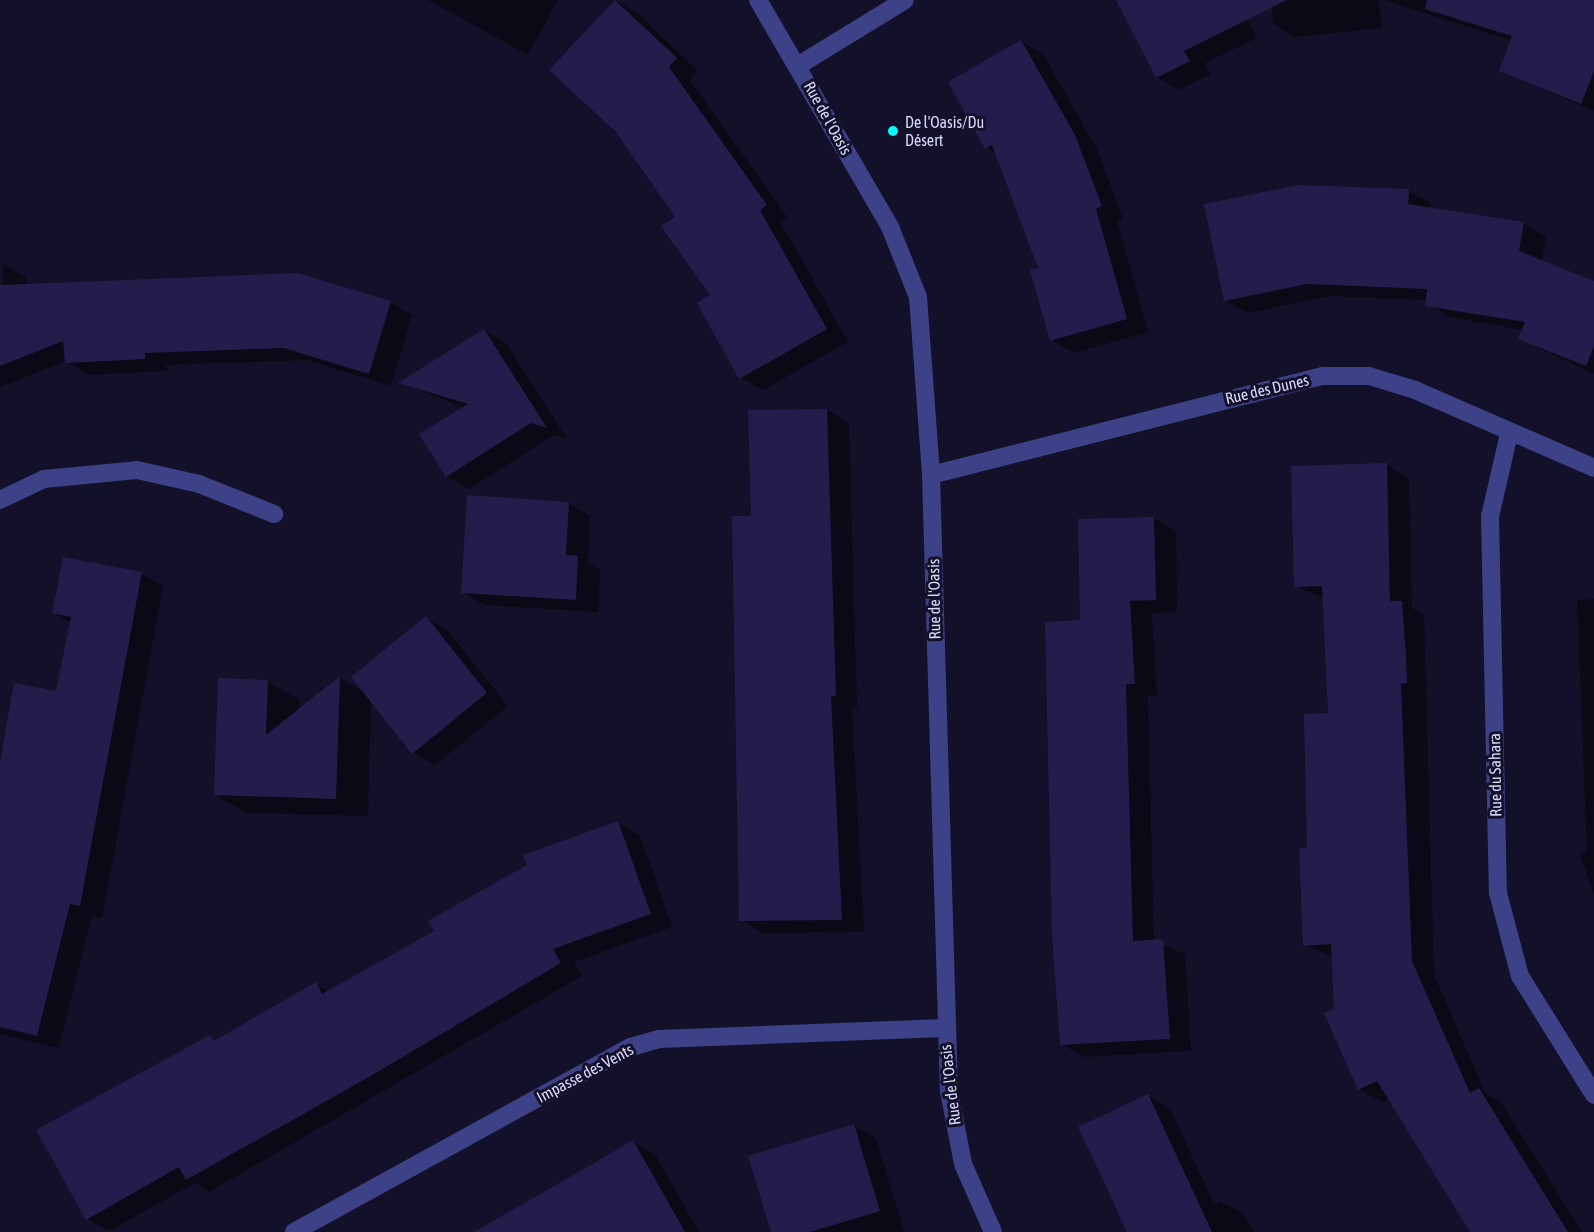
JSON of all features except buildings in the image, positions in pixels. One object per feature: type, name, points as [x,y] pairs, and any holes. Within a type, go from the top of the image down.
[{"type":"street","name":"Rue de l'Oasis","points":[[758,0],[799,65],[906,260],[923,334],[931,475],[944,1028],[951,1115],[963,1164],[993,1232]]},
{"type":"street","points":[[799,65],[905,0]]},
{"type":"street","name":"Rue des Dunes","points":[[931,475],[1323,376],[1369,376],[1415,390],[1509,434],[1594,468]]},
{"type":"street","name":"Rue du Sahara","points":[[1509,434],[1490,516],[1498,893],[1520,976],[1594,1095]]},
{"type":"street","points":[[0,500],[44,479],[137,470],[199,484],[274,514]]},
{"type":"street","name":"Impasse des Vents","points":[[294,1232],[631,1047],[659,1039],[944,1028]]},
{"type":"place","name":"De l'Oasis/Du Désert","points":[[893,131]]}]
